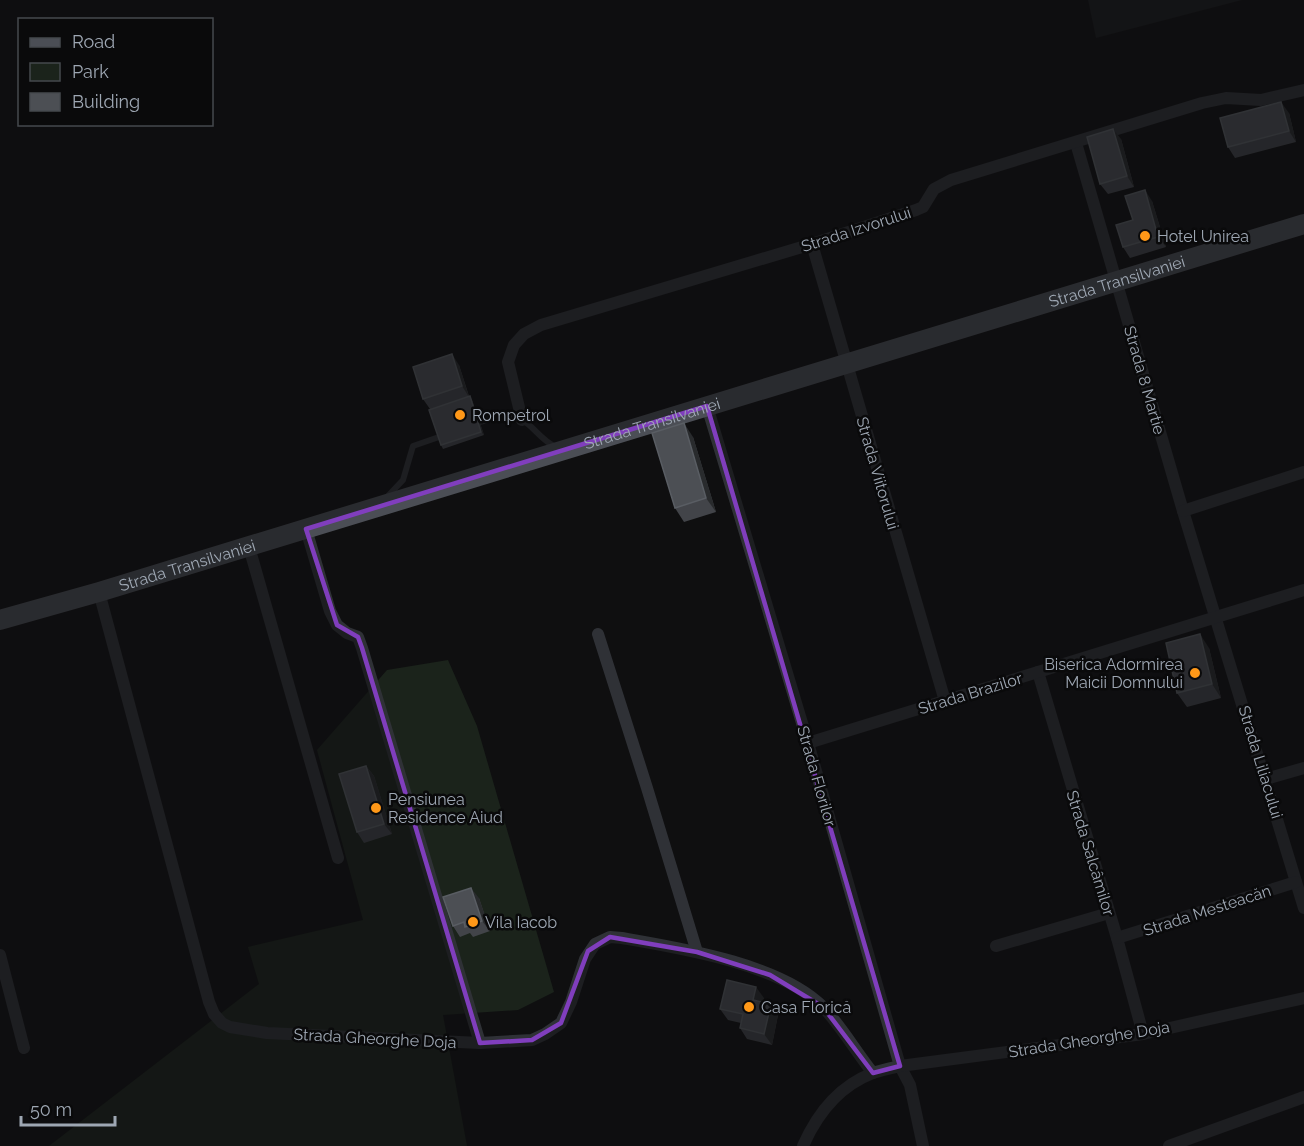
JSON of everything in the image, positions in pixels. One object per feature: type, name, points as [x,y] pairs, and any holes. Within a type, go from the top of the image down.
[{"type":"main road","name":"Strada Transilvaniei","points":[[0,620],[249,547],[1304,224]]},
{"type":"street","name":"Strada Izvorului","points":[[522,420],[508,362],[514,345],[524,334],[541,325],[812,244],[916,210],[923,207],[934,189],[951,180],[1202,103],[1226,98],[1261,100],[1304,90]]},
{"type":"street","name":"Strada 8 Martie","points":[[1076,143],[1216,616]]},
{"type":"street","name":"Strada Viitorului","points":[[812,244],[945,701]]},
{"type":"street","name":"Strada Florilor","points":[[707,406],[808,743],[900,1066],[910,1085],[923,1146]]},
{"type":"street","points":[[1184,511],[1304,472]]},
{"type":"street","points":[[306,529],[337,626],[358,637],[362,648],[480,1043]]},
{"type":"street","points":[[249,547],[338,858]]},
{"type":"street","name":"Strada Brazilor","points":[[808,743],[1304,590]]},
{"type":"street","name":"Strada Gheorghe Doja","points":[[99,592],[214,1014],[222,1023],[230,1027],[267,1033],[480,1043],[532,1040],[561,1023],[572,1002],[588,951],[601,940],[610,937],[697,952],[770,975],[808,994],[823,1007],[873,1073]]},
{"type":"street","name":"Strada Liliacului","points":[[1216,616],[1304,908]]},
{"type":"street","points":[[598,634],[697,952]]},
{"type":"street","name":"Strada Salcâmilor","points":[[1038,672],[1143,1034]]},
{"type":"street","points":[[1266,778],[1304,768]]},
{"type":"street","name":"Strada Mesteacăn","points":[[1117,938],[1296,882]]},
{"type":"street","points":[[996,946],[1109,913]]},
{"type":"street","points":[[0,955],[24,1048]]},
{"type":"street","name":"Strada Gheorghe Doja","points":[[803,1146],[810,1131],[840,1091],[873,1073],[900,1066],[1143,1034],[1304,998]]},
{"type":"street","points":[[1169,1146],[1304,1097]]},
{"type":"lane","points":[[480,422],[492,418],[522,420],[546,443],[564,451]]},
{"type":"lane","points":[[376,508],[403,480],[413,446],[439,437]]},
{"type":"highlighted area","points":[[707,406],[900,1066],[873,1073],[823,1007],[770,975],[697,952],[610,937],[588,951],[561,1023],[532,1040],[480,1043],[362,648],[358,637],[337,625],[306,529]]},
{"type":"shaded area","points":[[1088,0],[1242,0],[1096,38]]},
{"type":"green space","points":[[448,660],[477,726],[554,992],[518,1010],[443,1015],[467,1146],[49,1146],[259,984],[248,947],[363,920],[317,750],[387,670]]},
{"type":"building","points":[[1281,102],[1289,131],[1228,147],[1220,118]]},
{"type":"building","points":[[1113,129],[1127,176],[1100,184],[1087,137]]},
{"type":"building","points":[[1145,190],[1158,237],[1123,247],[1116,225],[1133,220],[1125,196]]},
{"type":"building","points":[[452,354],[462,386],[423,399],[413,367]]},
{"type":"building","points":[[470,396],[481,432],[441,445],[429,410]]},
{"type":"building","points":[[684,423],[706,498],[675,508],[652,433]]},
{"type":"building","points":[[1200,634],[1212,684],[1177,693],[1166,643]]},
{"type":"building","points":[[366,766],[384,824],[357,832],[339,774]]},
{"type":"building","points":[[471,888],[482,921],[465,927],[464,922],[453,926],[443,897]]},
{"type":"building","points":[[727,980],[756,987],[753,1000],[771,1004],[764,1034],[740,1028],[743,1014],[720,1009]]},
{"type":"place","name":"Hotel Unirea","points":[[1145,236]]},
{"type":"place","name":"Rompetrol","points":[[460,415]]},
{"type":"place","name":"Biserica Adormirea Maicii Domnului","points":[[1195,673]]},
{"type":"place","name":"Pensiunea Residence Aiud","points":[[376,808]]},
{"type":"place","name":"Vila Iacob","points":[[473,922]]},
{"type":"place","name":"Casa Florică","points":[[749,1007]]}]
